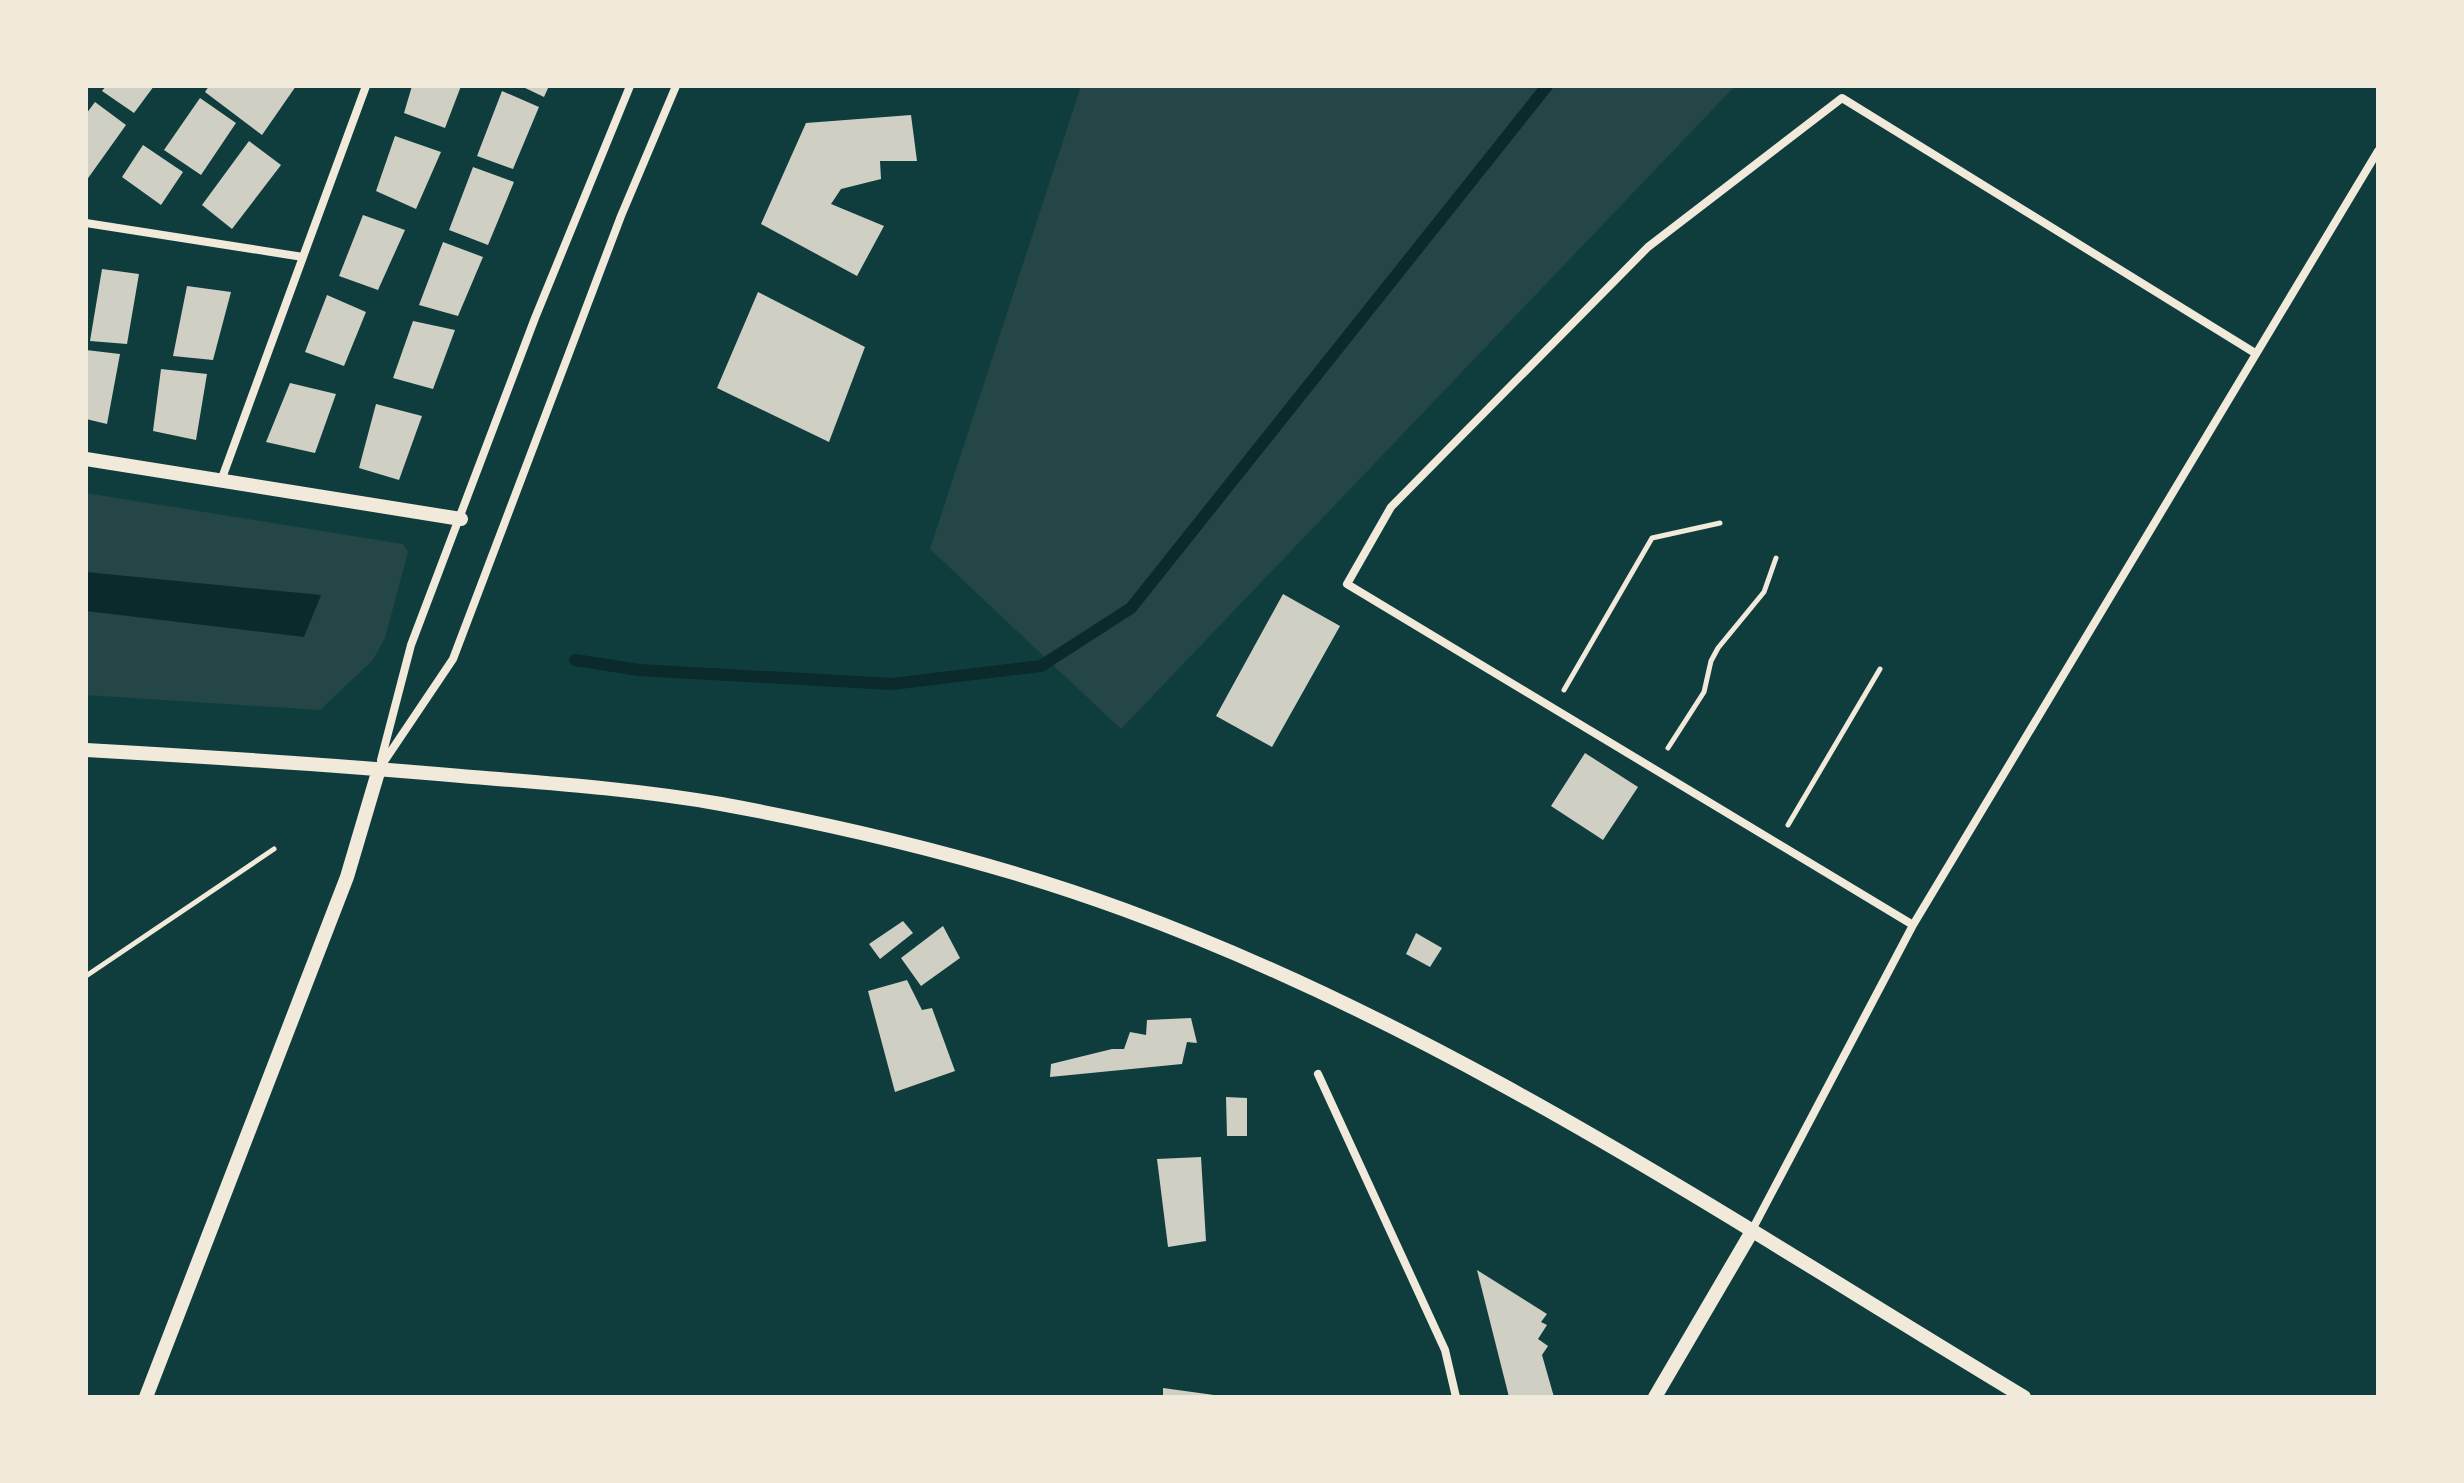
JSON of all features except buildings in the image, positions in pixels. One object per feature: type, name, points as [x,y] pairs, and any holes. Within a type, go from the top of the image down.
[{"type":"street","points":[[222,478],[366,86]]},
{"type":"street","points":[[146,1397],[347,877],[411,645],[535,318],[630,86]]},
{"type":"street","points":[[379,769],[453,659],[615,231],[676,86]]},
{"type":"street","points":[[1913,925],[1347,584],[1391,507],[1648,247],[1842,98],[2255,353]]},
{"type":"street","points":[[1655,1397],[1751,1233],[1913,925],[2378,151]]},
{"type":"street","points":[[86,223],[303,257]]},
{"type":"street","points":[[86,459],[222,478],[461,519]]},
{"type":"street","points":[[86,750],[545,782],[717,804],[874,836],[1121,908],[1238,954],[1368,1016],[1536,1104],[2024,1397]]},
{"type":"street","points":[[1318,1074],[1445,1350],[1456,1397]]},
{"type":"path","points":[[1553,708],[1652,538],[1720,523]]},
{"type":"path","points":[[1657,771],[1704,692],[1711,661],[1718,648],[1764,592],[1776,558]]},
{"type":"path","points":[[1777,843],[1880,669]]},
{"type":"path","points":[[86,976],[274,849]]},
{"type":"shaded area","points":[[1081,86],[1735,86],[1121,729],[930,549]]},
{"type":"shaded area","points":[[86,493],[403,544],[408,552],[385,638],[373,660],[320,710],[86,695]]},
{"type":"shaded area","points":[[86,572],[321,595],[304,637],[86,611]]},
{"type":"waterway","points":[[575,660],[639,670],[892,684],[1041,666],[1131,608],[1547,86]]}]
